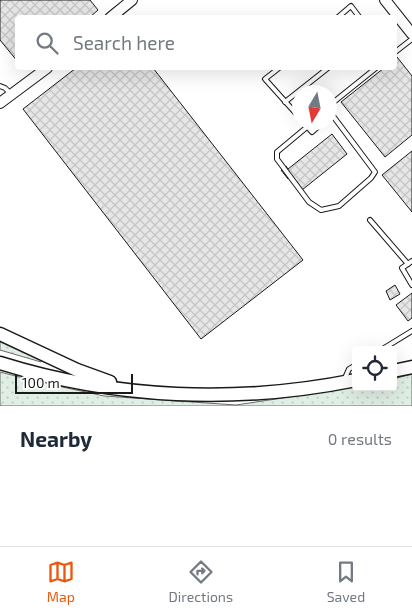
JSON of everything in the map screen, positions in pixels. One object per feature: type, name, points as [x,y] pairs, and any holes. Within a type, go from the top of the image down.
[{"type":"highway","points":[[0,334],[77,370],[139,391]]},
{"type":"highway","points":[[0,363],[70,381],[139,391],[180,394],[236,394],[291,390],[350,381]]},
{"type":"highway","points":[[397,371],[412,367]]},
{"type":"street","points":[[114,15],[132,0]]},
{"type":"street","points":[[386,0],[412,34]]},
{"type":"street","points":[[0,103],[44,70]]},
{"type":"lane","points":[[341,15],[350,6],[358,15]]},
{"type":"lane","points":[[397,51],[412,39]]},
{"type":"lane","points":[[277,70],[266,79],[292,109]]},
{"type":"lane","points":[[285,102],[325,70]]},
{"type":"lane","points":[[337,99],[374,70]]},
{"type":"lane","points":[[0,86],[6,88],[11,94]]},
{"type":"lane","points":[[303,130],[277,152],[277,159],[309,202],[321,210],[339,206],[372,178],[375,172],[337,124]]},
{"type":"lane","points":[[370,220],[410,263],[402,268],[412,285]]},
{"type":"lane","points":[[388,346],[412,331]]},
{"type":"lane","points":[[350,381],[349,369],[352,367]]},
{"type":"green space","points":[[0,339],[42,359],[41,362],[0,350]]},
{"type":"green space","points":[[0,372],[104,396],[236,405],[352,388],[352,391],[397,391],[397,378],[412,374],[412,406],[0,405]]},
{"type":"building","points":[[0,0],[90,0],[98,10],[92,15],[15,15],[15,58],[0,40]]},
{"type":"building","points":[[397,57],[412,76],[412,135],[385,157],[341,102],[381,70],[397,70]]},
{"type":"building","points":[[73,70],[155,70],[303,260],[201,339],[23,109]]},
{"type":"building","points":[[332,134],[347,154],[302,190],[292,176],[288,179],[281,170],[286,166],[288,169]]},
{"type":"building","points":[[412,151],[412,212],[382,175]]},
{"type":"building","points":[[395,285],[400,294],[390,300],[386,291]]},
{"type":"building","points":[[412,293],[412,318],[408,321],[396,305]]}]
